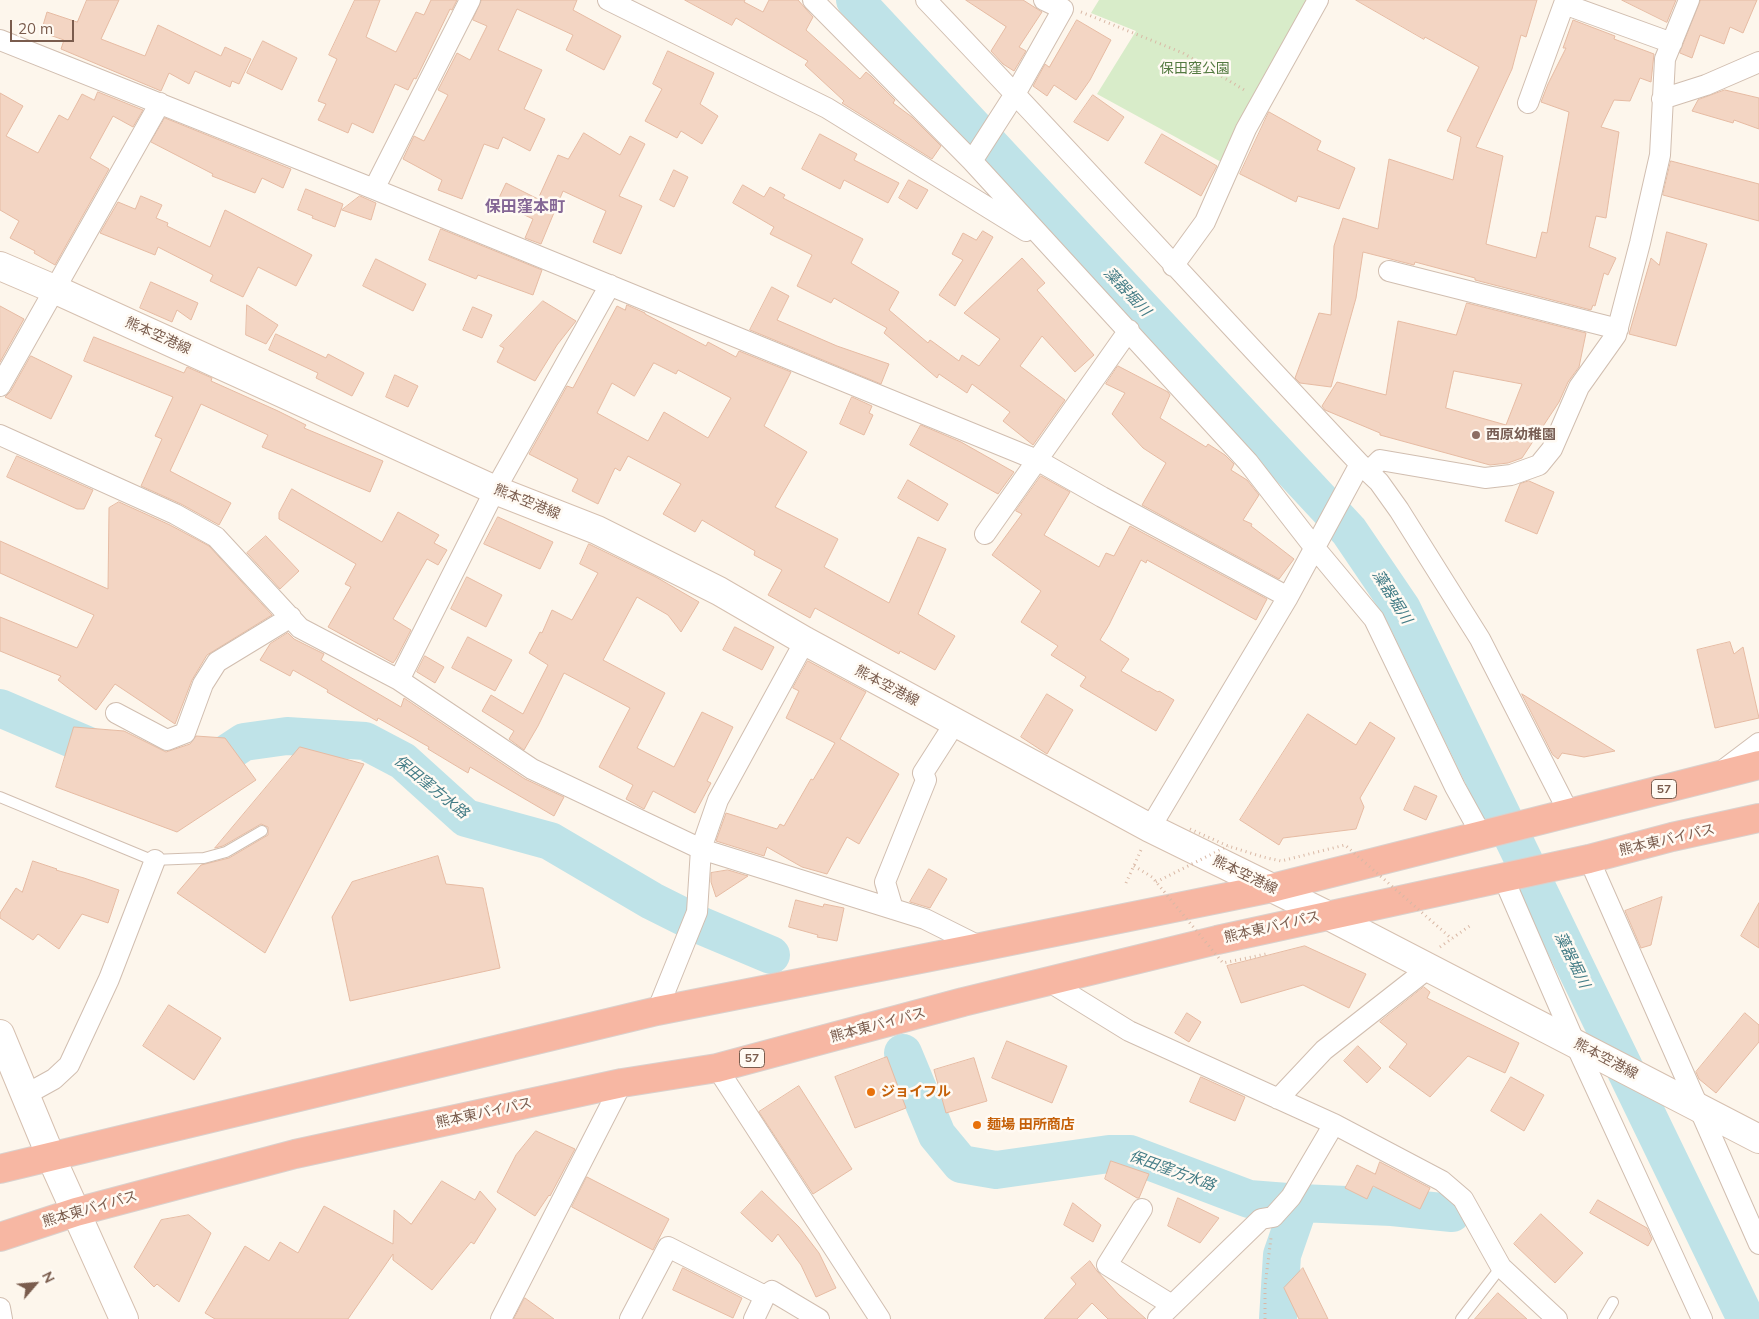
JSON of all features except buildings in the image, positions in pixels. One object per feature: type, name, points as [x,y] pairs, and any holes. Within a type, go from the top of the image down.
[{"type":"highway","name":"57","points":[[0,1169],[657,1010],[1272,888],[1759,765]]},
{"type":"highway","name":"熊本東バイパス","points":[[0,1237],[76,1212],[295,1154],[622,1083],[717,1068],[1048,981],[1327,915],[1589,859],[1672,837],[1759,818]]},
{"type":"main road","name":"熊本空港線","points":[[0,266],[495,490],[597,530],[719,591],[805,641],[956,723],[1146,839],[1272,888],[1327,915],[1434,958],[1581,1046],[1759,1139]]},
{"type":"main road","points":[[0,1034],[50,1157],[124,1319]]},
{"type":"street","points":[[374,189],[470,0]]},
{"type":"street","points":[[608,0],[827,108],[1047,244]]},
{"type":"street","points":[[813,0],[975,156],[1047,244],[1129,330],[1317,541],[1374,619],[1481,834]]},
{"type":"street","points":[[926,0],[1173,266],[1379,482],[1399,510],[1480,639],[1569,813]]},
{"type":"street","points":[[975,156],[1015,94],[1063,9],[1044,0]]},
{"type":"street","points":[[1173,266],[1205,222],[1246,129],[1318,0]]},
{"type":"street","points":[[1146,839],[1288,597],[1317,541],[1364,468],[1380,460],[1485,478],[1511,475],[1539,465],[1552,449],[1579,387],[1616,336],[1660,155],[1665,59],[1689,0]]},
{"type":"street","points":[[1528,103],[1564,4],[1672,42]]},
{"type":"street","points":[[0,40],[374,189],[1037,460],[1288,597]]},
{"type":"street","points":[[1662,99],[1706,85],[1759,62]]},
{"type":"street","points":[[0,386],[160,103]]},
{"type":"street","points":[[1389,271],[1618,328]]},
{"type":"street","points":[[399,680],[495,490],[610,285]]},
{"type":"street","points":[[986,534],[1129,330]]},
{"type":"street","points":[[0,435],[176,514],[216,537],[300,628],[399,680],[532,769],[701,849],[925,919],[981,947]]},
{"type":"street","points":[[116,713],[167,740],[185,733],[203,684],[218,662],[291,617]]},
{"type":"street","points":[[657,1010],[697,912],[701,849],[718,800],[805,641]]},
{"type":"street","points":[[892,909],[885,882],[926,780],[924,773],[956,723]]},
{"type":"street","points":[[1716,775],[1759,743]]},
{"type":"street","points":[[1589,859],[1690,1103],[1759,1244]]},
{"type":"street","points":[[25,1095],[54,1079],[69,1064],[109,979],[155,860]]},
{"type":"street","points":[[1503,877],[1581,1046],[1702,1319]]},
{"type":"street","points":[[1278,1099],[1324,1050],[1434,958]]},
{"type":"street","points":[[1048,981],[1129,1031],[1334,1124],[1442,1181],[1463,1199],[1501,1267],[1557,1319]]},
{"type":"street","points":[[717,1068],[880,1319]]},
{"type":"street","points":[[501,1319],[622,1083]]},
{"type":"street","points":[[1142,1209],[1107,1266],[1165,1312],[1261,1219],[1273,1217],[1291,1197],[1334,1124]]},
{"type":"street","points":[[630,1319],[668,1247],[765,1296]]},
{"type":"street","points":[[754,1319],[765,1296],[772,1290],[819,1319]]},
{"type":"street","points":[[0,1308],[2,1319]]},
{"type":"lane","points":[[0,796],[152,860],[204,858],[226,852],[262,831]]},
{"type":"lane","points":[[1461,1319],[1501,1267]]},
{"type":"lane","points":[[1603,1319],[1613,1302]]},
{"type":"path","points":[[1063,9],[1075,10],[1183,53],[1263,100]]},
{"type":"path","points":[[1190,829],[1228,846],[1281,861],[1345,845],[1452,939]]},
{"type":"path","points":[[1126,884],[1146,839]]},
{"type":"path","points":[[1156,882],[1228,846]]},
{"type":"path","points":[[1134,866],[1152,877],[1224,963],[1266,954]]},
{"type":"path","points":[[1434,958],[1452,939],[1471,925]]},
{"type":"path","points":[[1265,1319],[1265,1286],[1273,1217]]},
{"type":"green space","name":"保田窪公園","points":[[1099,0],[1310,0],[1223,163],[1097,94],[1136,31],[1091,13]]},
{"type":"waterway","name":"藻器堀川","points":[[855,0],[1349,531],[1402,609],[1746,1319]]},
{"type":"waterway","name":"保田窪方水路","points":[[0,708],[117,758]]},
{"type":"waterway","name":"保田窪方水路","points":[[191,777],[244,742],[287,736],[365,741],[403,761],[466,818],[550,841],[652,901],[702,926],[771,955]]},
{"type":"waterway","name":"保田窪方水路","points":[[903,1053],[937,1135],[961,1164],[996,1170],[1109,1154],[1130,1154],[1249,1199],[1300,1203],[1282,1255],[1278,1319]]},
{"type":"waterway","points":[[1300,1203],[1392,1207],[1452,1213]]},
{"type":"place","name":"西原幼稚園","points":[[1476,435]]},
{"type":"place","name":"ジョイフル","points":[[871,1092]]},
{"type":"place","name":"麺場 田所商店","points":[[977,1125]]},
{"type":"district","name":"保田窪本町","points":[[525,207]]}]
